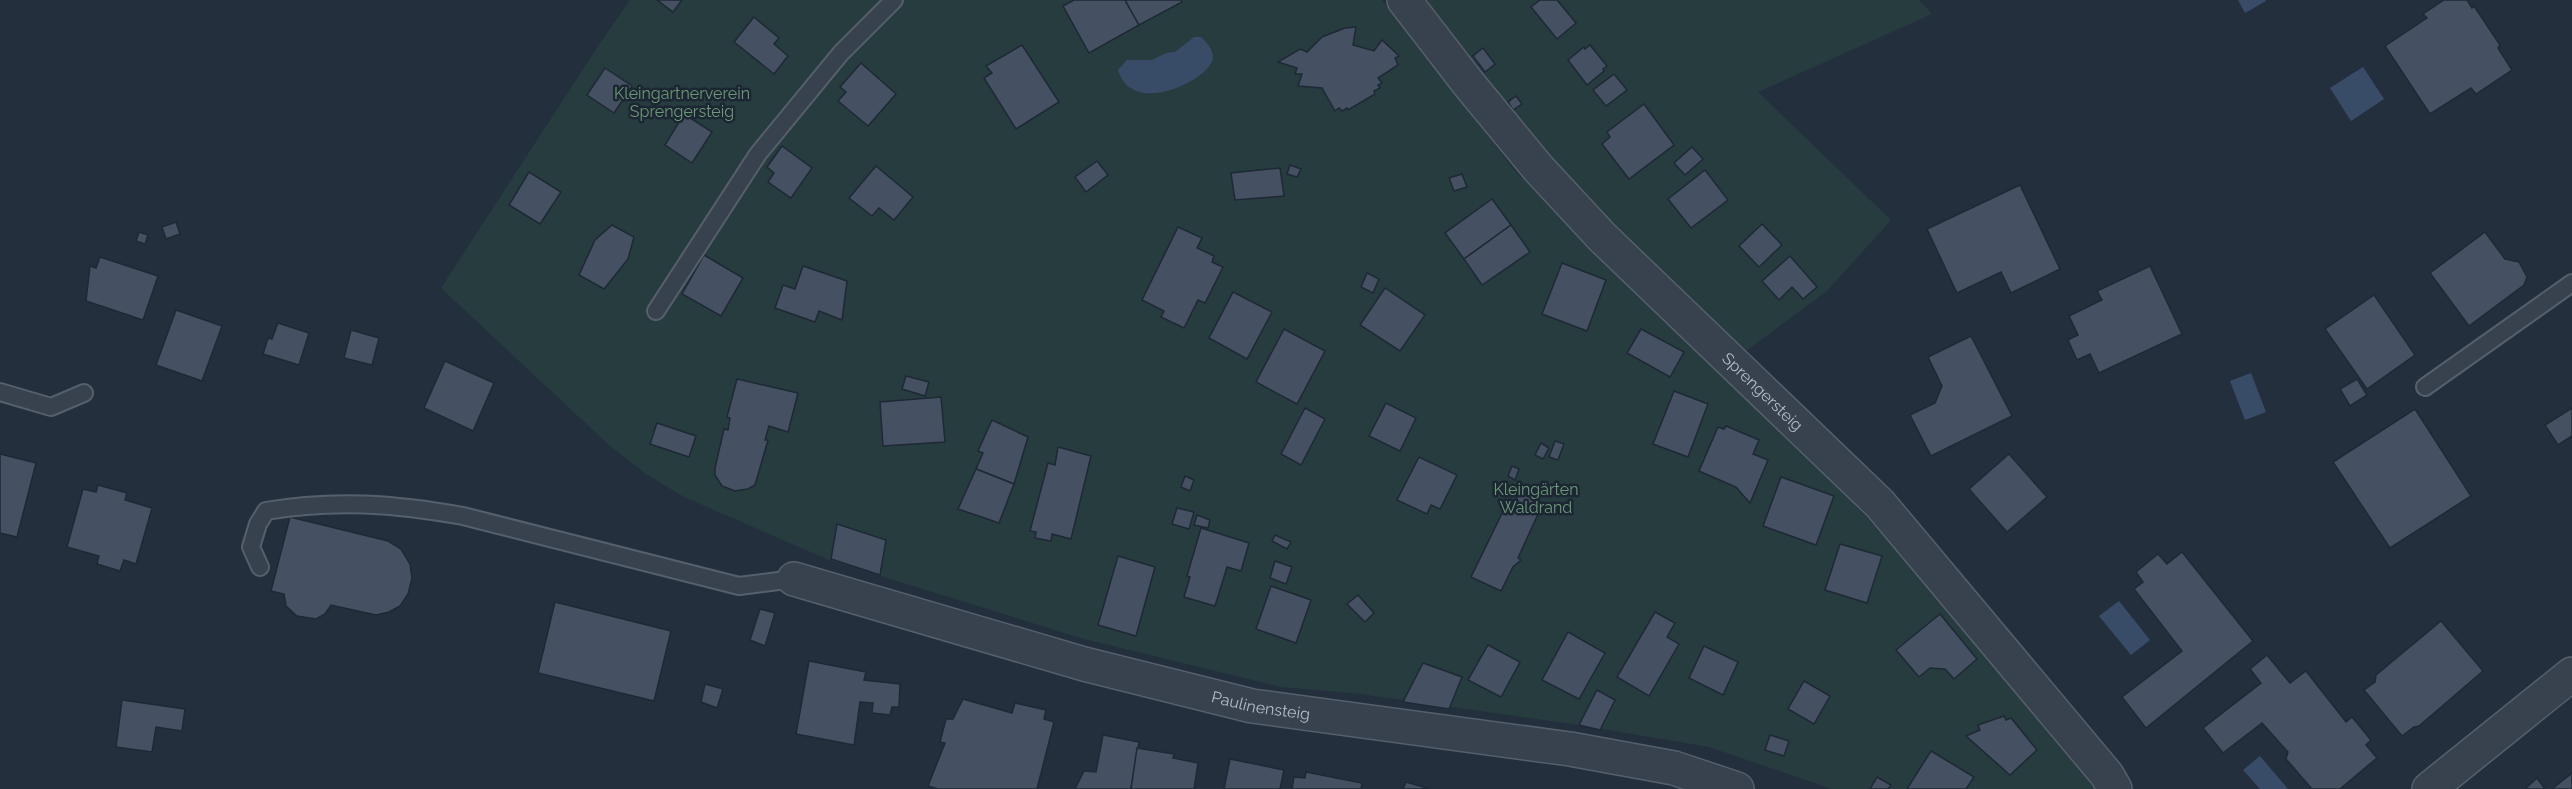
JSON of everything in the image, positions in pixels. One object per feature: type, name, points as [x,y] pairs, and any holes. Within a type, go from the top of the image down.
[{"type":"street","name":"Sprengersteig","points":[[1404,0],[1475,92],[1538,168],[1594,228],[1880,504],[2107,775],[2115,789]]},
{"type":"street","name":"Paulinensteig","points":[[794,579],[1084,664],[1252,706],[1570,749],[1674,768],[1737,789]]},
{"type":"street","points":[[2429,789],[2572,674]]},
{"type":"lane","points":[[656,312],[758,154],[841,53],[894,0]]},
{"type":"lane","points":[[2425,387],[2572,283]]},
{"type":"lane","points":[[0,392],[51,406],[84,393]]},
{"type":"lane","points":[[260,567],[251,547],[258,524],[266,511],[353,502],[418,508],[463,516],[739,586],[794,579]]},
{"type":"green space","points":[[630,0],[1382,0],[1515,171],[1856,506],[2012,673],[2100,789],[1832,789],[1709,747],[1579,725],[1360,694],[1281,687],[1084,639],[829,560],[684,497],[646,474],[610,446],[441,288]]},
{"type":"green space","points":[[1427,0],[1919,0],[1932,14],[1758,92],[1891,220],[1827,291],[1742,354],[1567,178],[1461,51]]},
{"type":"water","points":[[2238,0],[2265,0],[2266,1],[2245,13]]},
{"type":"water","points":[[1194,37],[1201,37],[1211,48],[1213,54],[1210,65],[1201,74],[1171,90],[1155,93],[1139,92],[1126,85],[1118,70],[1127,60],[1152,60],[1166,53],[1175,52]]},
{"type":"water","points":[[2363,67],[2384,99],[2351,121],[2330,88]]},
{"type":"water","points":[[2251,373],[2266,412],[2245,420],[2230,381]]},
{"type":"water","points":[[2119,601],[2150,640],[2131,655],[2099,616]]},
{"type":"water","points":[[2260,756],[2288,789],[2260,789],[2243,770]]},
{"type":"building","points":[[657,0],[682,0],[673,12]]},
{"type":"building","points":[[1074,0],[1125,0],[1139,25],[1089,53],[1063,6]]},
{"type":"building","points":[[1125,0],[1181,0],[1182,2],[1139,25]]},
{"type":"building","points":[[1540,0],[1557,0],[1576,23],[1557,39],[1531,7]]},
{"type":"building","points":[[2444,0],[2467,0],[2472,8],[2474,6],[2500,45],[2498,48],[2512,70],[2476,94],[2471,88],[2430,114],[2385,46],[2427,18],[2423,14]]},
{"type":"building","points":[[754,17],[779,38],[774,44],[788,56],[774,74],[734,42]]},
{"type":"building","points":[[1356,27],[1353,45],[1374,51],[1382,40],[1399,56],[1395,58],[1398,65],[1378,78],[1382,83],[1378,85],[1380,88],[1374,91],[1375,94],[1348,110],[1347,108],[1342,111],[1339,108],[1335,111],[1322,88],[1298,86],[1302,74],[1295,74],[1297,68],[1278,62],[1300,49],[1307,52],[1322,37],[1345,28]]},
{"type":"building","points":[[1022,45],[1059,102],[1016,129],[984,78],[992,73],[986,66]]},
{"type":"building","points":[[1590,45],[1607,66],[1587,85],[1568,60]]},
{"type":"building","points":[[1483,48],[1495,64],[1485,72],[1473,56]]},
{"type":"building","points":[[861,63],[896,94],[868,126],[838,101],[846,92],[840,87]]},
{"type":"building","points":[[605,68],[632,86],[614,113],[587,95]]},
{"type":"building","points":[[1614,74],[1627,90],[1606,106],[1593,90]]},
{"type":"building","points":[[1516,96],[1522,104],[1513,110],[1508,102]]},
{"type":"building","points":[[1644,104],[1674,145],[1629,179],[1602,144],[1610,137],[1607,132]]},
{"type":"building","points":[[684,114],[712,132],[692,163],[665,145]]},
{"type":"building","points":[[782,146],[812,168],[791,198],[768,182],[774,173],[767,167]]},
{"type":"building","points":[[1692,147],[1703,159],[1685,175],[1674,163]]},
{"type":"building","points":[[1097,161],[1108,175],[1086,192],[1075,177]]},
{"type":"building","points":[[1290,165],[1301,169],[1297,177],[1287,174]]},
{"type":"building","points":[[876,166],[913,197],[894,220],[879,208],[872,216],[849,198]]},
{"type":"building","points":[[1280,168],[1284,196],[1235,200],[1231,173]]},
{"type":"building","points":[[1705,170],[1728,200],[1691,228],[1668,199]]},
{"type":"building","points":[[529,172],[561,192],[540,224],[509,205]]},
{"type":"building","points":[[1462,174],[1467,187],[1454,191],[1449,178]]},
{"type":"building","points":[[2020,185],[2060,269],[2011,293],[2001,272],[1957,293],[1927,229]]},
{"type":"building","points":[[1492,199],[1511,225],[1464,259],[1445,233]]},
{"type":"building","points":[[176,222],[180,234],[166,239],[162,227]]},
{"type":"building","points":[[1762,224],[1782,245],[1759,267],[1739,246]]},
{"type":"building","points":[[612,225],[634,237],[628,259],[604,289],[579,275],[595,240]]},
{"type":"building","points":[[1511,225],[1530,252],[1482,285],[1464,259]]},
{"type":"building","points":[[1178,227],[1202,238],[1197,248],[1214,256],[1212,262],[1223,267],[1205,303],[1198,300],[1184,328],[1161,317],[1164,311],[1142,300]]},
{"type":"building","points":[[139,232],[148,235],[145,244],[136,241]]},
{"type":"building","points":[[2485,232],[2505,259],[2519,262],[2527,277],[2524,285],[2469,326],[2430,273]]},
{"type":"building","points":[[704,255],[743,278],[721,316],[682,294]]},
{"type":"building","points":[[1790,256],[1817,287],[1803,299],[1792,287],[1779,300],[1762,281]]},
{"type":"building","points":[[100,257],[158,276],[143,320],[86,301],[90,266],[96,268]]},
{"type":"building","points":[[1562,263],[1606,280],[1587,331],[1542,314]]},
{"type":"building","points":[[803,266],[847,281],[842,320],[819,311],[815,322],[775,308],[783,285],[795,289]]},
{"type":"building","points":[[2150,266],[2182,334],[2099,373],[2090,354],[2077,360],[2068,340],[2078,335],[2069,316],[2102,300],[2097,291]]},
{"type":"building","points":[[1367,273],[1379,279],[1373,293],[1361,287]]},
{"type":"building","points":[[1385,288],[1425,315],[1400,351],[1360,325]]},
{"type":"building","points":[[1233,292],[1272,312],[1247,359],[1209,338]]},
{"type":"building","points":[[2374,295],[2415,355],[2367,389],[2325,329]]},
{"type":"building","points":[[176,310],[222,326],[202,381],[156,365]]},
{"type":"building","points":[[278,323],[309,333],[299,365],[263,354],[268,338],[272,339]]},
{"type":"building","points":[[1284,329],[1325,351],[1297,404],[1256,382]]},
{"type":"building","points":[[1641,329],[1684,352],[1670,377],[1627,353]]},
{"type":"building","points":[[351,330],[379,338],[372,365],[344,358]]},
{"type":"building","points":[[1971,336],[2012,416],[1931,456],[1910,415],[1935,403],[1942,386],[1928,357]]},
{"type":"building","points":[[445,361],[494,383],[473,431],[424,408]]},
{"type":"building","points":[[906,376],[929,382],[925,396],[902,389]]},
{"type":"building","points":[[737,379],[798,393],[788,432],[769,426],[765,440],[768,440],[755,485],[748,489],[735,491],[722,486],[715,475],[715,468],[724,429],[728,430],[730,418],[727,417]]},
{"type":"building","points":[[2357,379],[2367,395],[2350,406],[2340,389]]},
{"type":"building","points":[[1674,391],[1708,404],[1688,457],[1653,444]]},
{"type":"building","points":[[941,397],[945,442],[883,446],[880,402]]},
{"type":"building","points":[[1386,403],[1416,418],[1400,451],[1369,436]]},
{"type":"building","points":[[1305,408],[1325,419],[1301,465],[1281,454]]},
{"type":"building","points":[[2572,408],[2572,436],[2558,445],[2545,425]]},
{"type":"building","points":[[2415,409],[2471,496],[2390,548],[2333,462]]},
{"type":"building","points":[[992,420],[1028,437],[1014,484],[976,469],[983,453],[978,451]]},
{"type":"building","points":[[657,423],[696,436],[689,457],[650,444]]},
{"type":"building","points":[[1726,426],[1759,440],[1753,454],[1768,460],[1750,503],[1736,487],[1699,471],[1718,427],[1724,429]]},
{"type":"building","points":[[1555,441],[1564,444],[1558,460],[1549,457]]},
{"type":"building","points":[[1541,443],[1549,448],[1543,459],[1535,455]]},
{"type":"building","points":[[1058,447],[1091,456],[1071,539],[1052,534],[1051,541],[1035,538],[1036,532],[1030,531],[1048,463],[1055,465]]},
{"type":"building","points":[[0,454],[36,463],[17,537],[0,533]]},
{"type":"building","points":[[2009,454],[2047,497],[2007,532],[1969,489]]},
{"type":"building","points":[[1419,457],[1457,475],[1440,509],[1431,505],[1427,514],[1397,500]]},
{"type":"building","points":[[1512,466],[1519,469],[1515,480],[1508,476]]},
{"type":"building","points":[[976,469],[1014,484],[999,523],[958,509]]},
{"type":"building","points":[[1185,476],[1194,480],[1190,491],[1181,487]]},
{"type":"building","points":[[1781,477],[1834,496],[1816,545],[1763,526]]},
{"type":"building","points":[[98,485],[127,493],[125,500],[152,508],[136,564],[124,560],[120,571],[97,564],[99,556],[67,547],[83,489],[96,492]]},
{"type":"building","points":[[1520,492],[1543,503],[1518,558],[1521,560],[1513,567],[1501,591],[1471,577],[1509,499],[1514,503]]},
{"type":"building","points":[[1177,508],[1194,512],[1189,529],[1172,524]]},
{"type":"building","points":[[1197,515],[1210,520],[1208,528],[1194,525]]},
{"type":"building","points":[[290,517],[388,541],[401,549],[410,564],[412,578],[408,594],[400,606],[376,615],[331,605],[325,614],[316,619],[297,616],[286,606],[284,594],[271,591]]},
{"type":"building","points":[[837,524],[886,540],[880,575],[831,559]]},
{"type":"building","points":[[1201,528],[1249,543],[1241,571],[1227,567],[1215,606],[1184,597],[1190,577],[1187,576]]},
{"type":"building","points":[[1275,535],[1291,542],[1287,549],[1272,541]]},
{"type":"building","points":[[1840,544],[1882,556],[1867,603],[1825,590]]},
{"type":"building","points":[[2182,552],[2253,641],[2146,728],[2122,697],[2182,651],[2134,589],[2143,582],[2136,572],[2158,554],[2167,564]]},
{"type":"building","points":[[1118,556],[1155,567],[1136,636],[1098,625]]},
{"type":"building","points":[[1275,561],[1292,567],[1286,584],[1270,578]]},
{"type":"building","points":[[1271,586],[1311,600],[1296,643],[1256,629]]},
{"type":"building","points":[[1358,595],[1374,613],[1365,622],[1347,604]]},
{"type":"building","points":[[555,602],[671,631],[654,701],[538,673]]},
{"type":"building","points":[[760,609],[775,613],[765,646],[750,640]]},
{"type":"building","points":[[1655,612],[1675,623],[1667,637],[1679,644],[1649,696],[1617,677]]},
{"type":"building","points":[[1940,614],[1977,659],[1954,679],[1945,669],[1930,668],[1919,677],[1896,650]]},
{"type":"building","points":[[2441,621],[2483,671],[2419,726],[2402,736],[2364,690],[2375,682],[2376,675]]},
{"type":"building","points":[[1568,632],[1605,653],[1579,699],[1542,680]]},
{"type":"building","points":[[1488,645],[1520,662],[1501,697],[1468,680]]},
{"type":"building","points":[[1704,646],[1738,662],[1723,695],[1689,678]]},
{"type":"building","points":[[2267,655],[2290,683],[2306,671],[2346,722],[2352,717],[2371,740],[2366,745],[2377,758],[2340,789],[2312,789],[2286,759],[2288,752],[2262,723],[2223,753],[2203,728],[2261,683],[2250,669]]},
{"type":"building","points":[[809,661],[866,672],[864,680],[900,684],[899,707],[892,707],[890,715],[872,713],[873,703],[860,702],[854,745],[796,734]]},
{"type":"building","points":[[1423,663],[1462,677],[1449,709],[1403,702]]},
{"type":"building","points":[[1804,681],[1830,696],[1814,724],[1788,709]]},
{"type":"building","points":[[705,684],[723,689],[717,708],[701,702]]},
{"type":"building","points":[[1597,690],[1615,700],[1600,730],[1579,725]]},
{"type":"building","points":[[963,699],[1012,713],[1015,703],[1046,710],[1044,719],[1054,722],[1037,789],[938,789],[928,786],[945,743],[940,742],[946,719],[953,719]]},
{"type":"building","points":[[122,700],[185,709],[182,731],[156,727],[152,752],[116,747]]},
{"type":"building","points":[[2004,716],[2006,720],[2011,718],[2037,750],[2010,775],[1966,736],[1980,730],[1978,725]]},
{"type":"building","points":[[1103,735],[1139,742],[1131,789],[1075,789],[1084,771],[1096,772]]},
{"type":"building","points":[[1770,735],[1789,741],[1784,756],[1765,750]]},
{"type":"building","points":[[1137,748],[1174,754],[1173,758],[1198,763],[1194,789],[1131,789]]},
{"type":"building","points":[[1931,751],[1974,777],[1966,789],[1907,789]]},
{"type":"building","points":[[1230,759],[1284,770],[1280,789],[1224,789]]},
{"type":"building","points":[[1306,772],[1362,783],[1361,789],[1292,789],[1294,777],[1305,778]]},
{"type":"building","points":[[2572,773],[2572,789],[2552,789]]},
{"type":"building","points":[[1877,777],[1891,785],[1888,789],[1870,789]]},
{"type":"building","points":[[2537,778],[2545,789],[2525,789]]},
{"type":"building","points":[[1406,782],[1430,789],[1403,789]]},
{"type":"park label","name":"Kleingartnerverein Sprengersteig","points":[[682,102]]},
{"type":"park label","name":"Kleingärten Waldrand","points":[[1536,498]]}]
